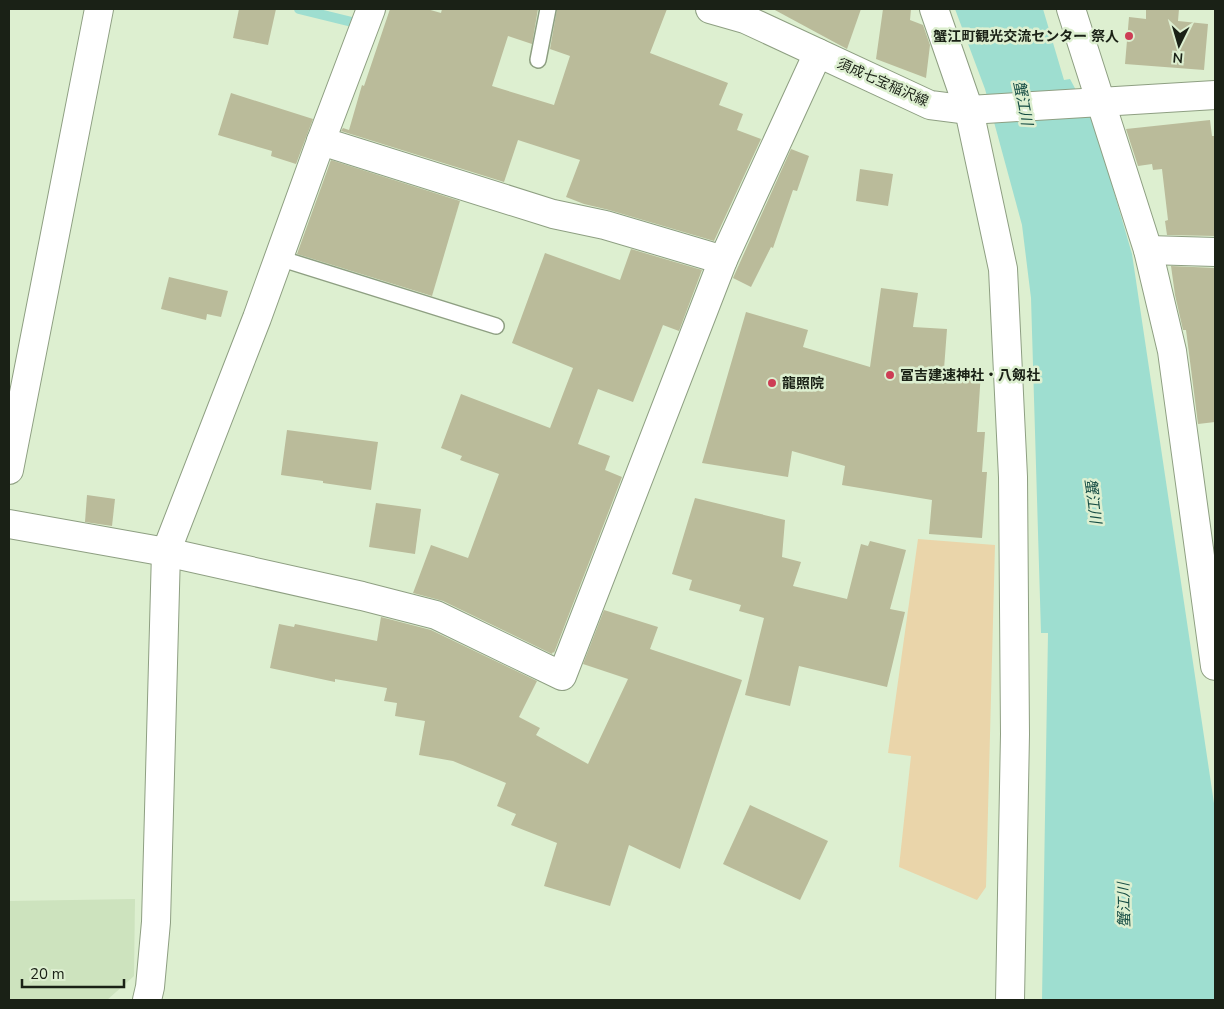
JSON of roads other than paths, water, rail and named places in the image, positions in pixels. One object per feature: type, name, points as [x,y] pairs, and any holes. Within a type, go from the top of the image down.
[{"type":"street","points":[[9,470],[99,9]]},
{"type":"street","points":[[147,1000],[156,922],[166,552],[258,318],[321,141],[371,9]]},
{"type":"street","name":"須成七宝稲沢線","points":[[710,9],[746,14],[818,53],[930,105],[973,110],[1215,94]]},
{"type":"street","points":[[934,9],[973,110],[1003,269],[1013,477],[1015,734],[1010,1000]]},
{"type":"street","points":[[1071,9],[1148,250],[1172,351],[1215,666]]},
{"type":"street","points":[[9,524],[166,552],[362,596],[436,615],[562,676],[723,260],[818,53]]},
{"type":"street","points":[[321,141],[553,214],[605,225],[723,260]]},
{"type":"street","points":[[1148,250],[1215,252]]},
{"type":"lane","points":[[538,60],[548,9]]},
{"type":"lane","points":[[279,258],[496,326]]},
{"type":"water","name":"蟹江川","points":[[955,9],[1043,9],[1064,80],[1070,79],[1095,126],[1132,254],[1215,810],[1215,1000],[1042,1000],[1048,633],[1041,633],[1031,298],[1022,225],[985,89]]},
{"type":"waterway","points":[[299,9],[356,23]]},
{"type":"place","name":"蟹江町観光交流センター 祭人","points":[[1129,36]]},
{"type":"place","name":"冨吉建速神社・八剱社","points":[[890,375]]},
{"type":"place","name":"龍照院","points":[[772,383]]}]
